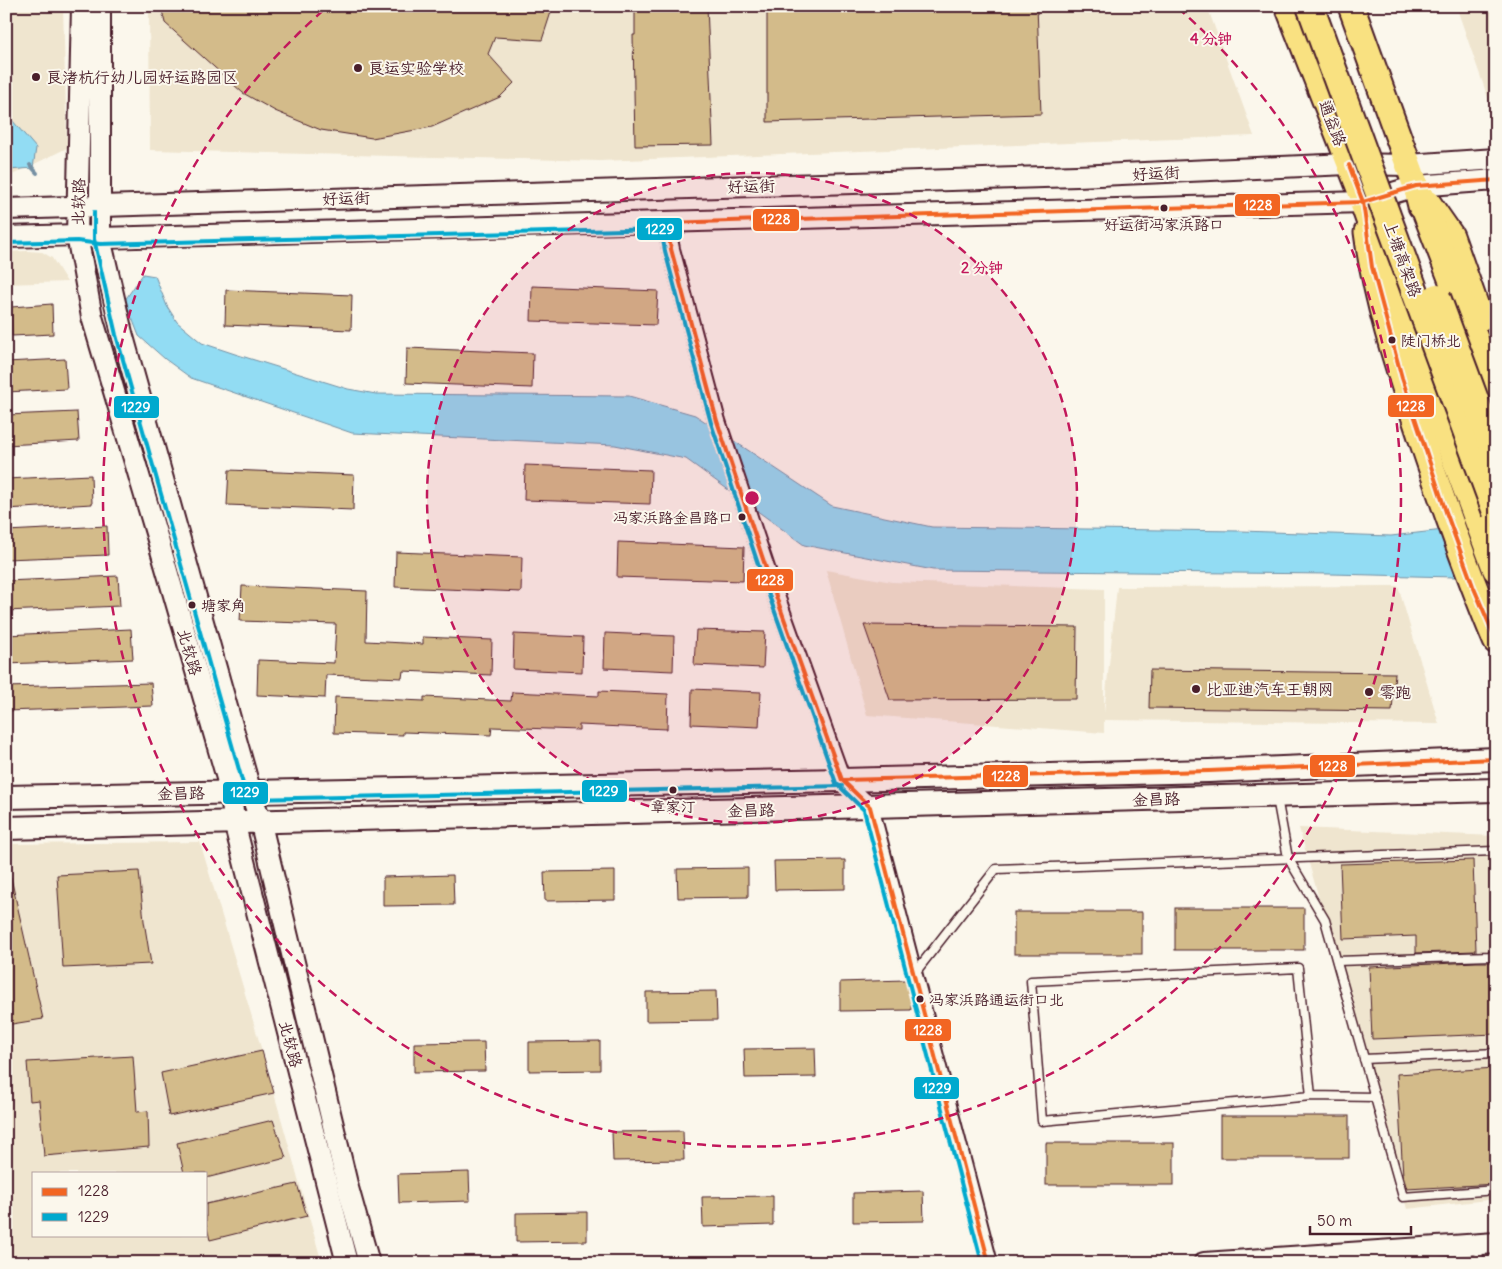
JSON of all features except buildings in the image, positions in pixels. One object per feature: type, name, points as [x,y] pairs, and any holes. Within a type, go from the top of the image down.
[{"type":"highway","name":"上塘高架路","points":[[1310,6],[1490,515]]},
{"type":"highway","name":"上塘高架路","points":[[1330,6],[1496,456]]},
{"type":"highway","points":[[1412,175],[1495,382]]},
{"type":"highway","points":[[1363,202],[1428,386],[1496,569]]},
{"type":"main road","name":"通益路","points":[[1288,6],[1363,202],[1400,282],[1490,515],[1496,547]]},
{"type":"main road","points":[[1351,6],[1412,175],[1431,241],[1496,420]]},
{"type":"main road","points":[[1363,202],[1372,267],[1397,362],[1446,512],[1473,586],[1496,640]]},
{"type":"main road","name":"金昌路","points":[[6,797],[842,780],[1209,770],[1496,759]]},
{"type":"main road","name":"金昌路","points":[[6,828],[260,820],[870,807],[1496,790]]},
{"type":"street","name":"北软路","points":[[82,6],[78,235],[92,317],[156,533],[241,793],[260,820],[348,1188],[368,1263]]},
{"type":"street","name":"北软路","points":[[100,6],[100,238],[122,333],[241,793],[234,822],[347,1263]]},
{"type":"street","name":"好运街","points":[[6,237],[78,235],[100,238],[1363,202],[1412,175],[1496,160]]},
{"type":"street","name":"好运街","points":[[6,209],[1077,176],[1348,164],[1412,175],[1496,180]]},
{"type":"street","points":[[666,223],[671,249],[718,421],[744,504],[842,780],[870,807],[989,1263]]},
{"type":"street","points":[[1204,1263],[1484,1250]]},
{"type":"lane","points":[[1276,796],[1288,858],[1325,920],[1403,1197],[1496,1190]]},
{"type":"lane","points":[[914,974],[996,869],[1495,851],[1496,854]]},
{"type":"lane","points":[[1337,961],[1491,956],[1496,953]]},
{"type":"lane","points":[[1311,1096],[1298,968],[1031,981],[1042,1121],[1311,1096],[1375,1097]]},
{"type":"lane","points":[[1364,1059],[1496,1053]]},
{"type":"shaded area","name":"良渚杭行幼儿园好运路园区","points":[[6,6],[63,6],[67,148],[6,178]]},
{"type":"shaded area","points":[[149,6],[1207,6],[1254,136],[600,161],[150,150]]},
{"type":"shaded area","points":[[1456,6],[1496,6],[1496,121]]},
{"type":"shaded area","points":[[6,252],[42,252],[52,258],[67,282],[6,284]]},
{"type":"shaded area","points":[[826,570],[892,582],[1104,589],[1104,713],[1117,587],[1398,586],[1439,724],[1104,720],[1104,733],[867,715]]},
{"type":"shaded area","points":[[1299,828],[1496,836],[1496,1199],[1407,1209]]},
{"type":"shaded area","points":[[200,842],[322,1263],[6,1263],[6,844]]},
{"type":"water","points":[[6,113],[36,148],[33,168],[9,170],[6,167]]},
{"type":"water","points":[[143,274],[155,276],[167,306],[177,322],[202,343],[348,389],[376,394],[629,396],[695,415],[832,506],[932,527],[1241,531],[1391,536],[1496,524],[1496,578],[1331,574],[933,570],[804,545],[686,459],[615,445],[352,433],[191,378],[165,359],[139,336],[125,300]]},
{"type":"waterway","points":[[30,165],[37,173]]},
{"type":"transit line","name":"1228","points":[[1349,165],[1363,202],[1372,267],[1402,378],[1446,512],[1473,586],[1496,640]]},
{"type":"transit line","name":"1228","points":[[989,1263],[870,807],[842,780],[767,571],[717,421],[671,249],[666,223],[1363,202],[1416,186],[1496,180]]},
{"type":"transit line","name":"1229","points":[[94,212],[94,239],[116,335],[247,798],[842,786]]},
{"type":"transit line","name":"1229","points":[[6,243],[77,241],[100,244],[661,229],[665,251],[711,423],[761,573],[836,783],[864,810],[982,1263]]},
{"type":"transit line","name":"1228","points":[[842,780],[1209,771],[1496,759]]},
{"type":"place","name":"良运实验学校","points":[[358,68]]},
{"type":"place","name":"良渚杭行幼儿园好运路园区","points":[[36,77]]},
{"type":"place","name":"好运街冯家浜路口","points":[[1164,208]]},
{"type":"place","name":"陡门桥北","points":[[1392,340]]},
{"type":"place","name":"冯家浜路金昌路口","points":[[742,517]]},
{"type":"place","name":"塘家角","points":[[192,605]]},
{"type":"place","name":"比亚迪汽车王朝网","points":[[1196,689]]},
{"type":"place","name":"零跑","points":[[1369,692]]},
{"type":"place","name":"章家汀","points":[[673,790]]},
{"type":"place","name":"冯家浜路通运街口北","points":[[920,999]]}]
